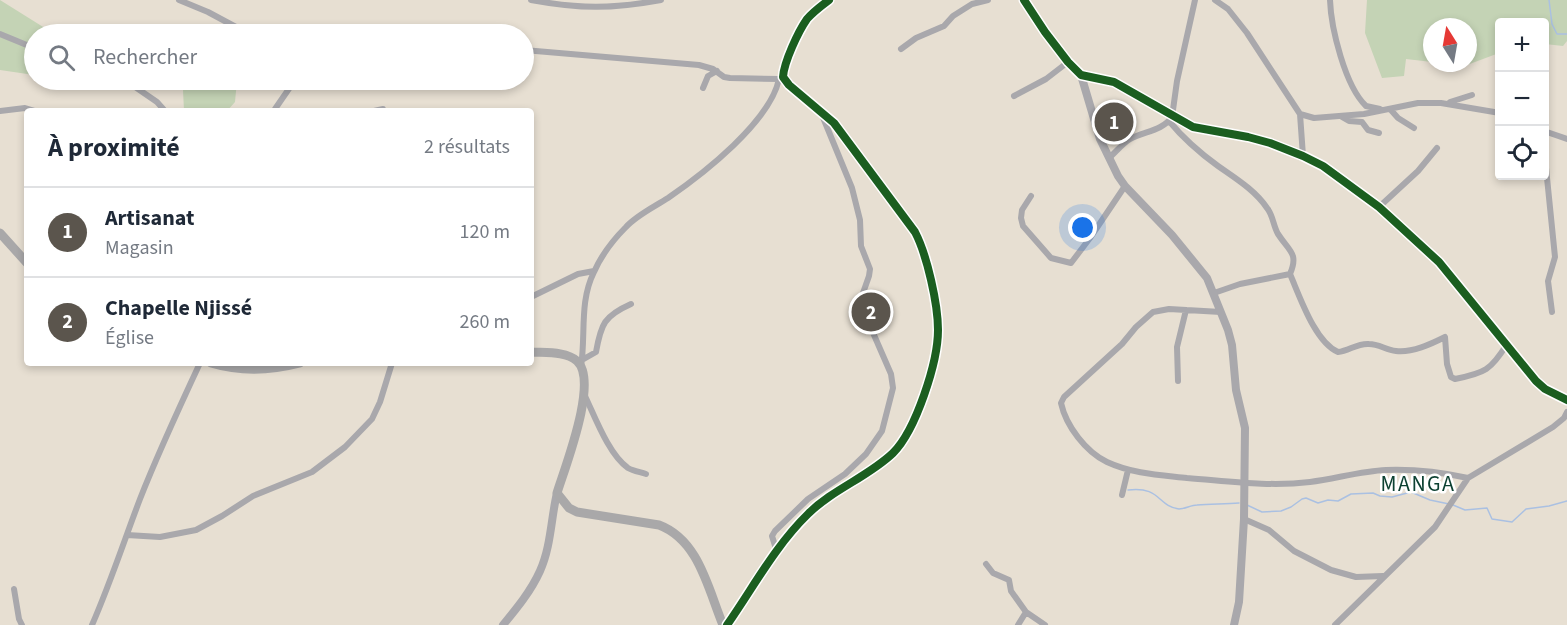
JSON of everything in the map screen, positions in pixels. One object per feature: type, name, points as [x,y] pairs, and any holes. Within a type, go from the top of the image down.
[{"type":"main road","points":[[0,234],[24,260]]},
{"type":"main road","points":[[534,352],[560,354],[582,364],[583,406],[557,493],[569,508],[577,512],[659,525],[670,529],[689,546],[725,625]]},
{"type":"main road","points":[[223,366],[247,370],[277,366]]},
{"type":"street","points":[[179,0],[188,1],[231,24]]},
{"type":"street","points":[[531,0],[566,6],[598,8],[629,6],[661,0]]},
{"type":"street","points":[[582,364],[582,319],[587,290],[594,271],[627,225],[676,192],[734,144],[768,105],[808,17],[829,0]]},
{"type":"street","points":[[901,49],[944,26],[953,16],[972,4],[988,0]]},
{"type":"street","points":[[1024,0],[1068,62],[1081,75],[1089,107],[1109,158],[1125,186],[1200,268],[1207,278],[1221,312],[1232,345],[1235,382],[1244,418],[1244,519],[1239,602],[1234,625]]},
{"type":"street","points":[[1109,158],[1128,140],[1155,130],[1171,119],[1195,0]]},
{"type":"street","points":[[1216,0],[1228,9],[1247,33],[1300,114],[1303,156]]},
{"type":"street","points":[[1330,0],[1330,16],[1336,42],[1357,94],[1366,106],[1391,109],[1398,118],[1414,128]]},
{"type":"street","points":[[0,34],[24,44]]},
{"type":"street","points":[[534,51],[699,65],[730,78],[781,78],[834,123],[868,167],[921,244],[936,309],[938,336],[926,385],[907,436],[893,453],[881,462],[824,498],[785,539],[725,625]]},
{"type":"street","points":[[1014,96],[1046,79],[1068,62]]},
{"type":"street","points":[[703,88],[708,76],[717,71]]},
{"type":"street","points":[[1081,75],[1113,82],[1171,119],[1193,127],[1270,143],[1323,166],[1379,207],[1439,262],[1536,381],[1550,392],[1567,400]]},
{"type":"street","points":[[140,90],[162,108]]},
{"type":"street","points":[[276,108],[288,90]]},
{"type":"street","points":[[1441,103],[1472,95]]},
{"type":"street","points":[[1300,114],[1314,118],[1342,117],[1418,103],[1441,103],[1495,112]]},
{"type":"street","points":[[0,111],[24,108]]},
{"type":"street","points":[[777,552],[773,542],[775,531],[808,499],[856,466],[876,441],[882,431],[893,388],[891,374],[864,312],[863,293],[870,269],[861,246],[860,220],[852,189],[820,110]]},
{"type":"street","points":[[1342,117],[1349,121],[1362,122],[1368,130],[1379,133]]},
{"type":"street","points":[[1171,119],[1199,151],[1240,182],[1267,207],[1273,225],[1286,248],[1293,254],[1295,261],[1290,274],[1312,324],[1330,349],[1338,352],[1368,344],[1396,351],[1406,351],[1445,337],[1449,370],[1451,377],[1455,379],[1489,369],[1499,359],[1507,344]]},
{"type":"street","points":[[1549,132],[1567,139]]},
{"type":"street","points":[[1379,207],[1414,175],[1437,148]]},
{"type":"street","points":[[1548,180],[1555,257],[1548,281],[1552,312]]},
{"type":"street","points":[[1031,196],[1022,210],[1023,226],[1051,258],[1071,263],[1125,186]]},
{"type":"street","points":[[534,296],[578,274],[594,271]]},
{"type":"street","points":[[1214,293],[1240,284],[1290,274]]},
{"type":"street","points":[[582,364],[596,352],[599,334],[608,317],[631,304]]},
{"type":"street","points":[[1221,312],[1160,310],[1146,317],[1122,344],[1073,388],[1061,403],[1063,412],[1073,430],[1090,451],[1107,462],[1128,470],[1161,476],[1244,484],[1311,482],[1384,470],[1429,471],[1468,478]]},
{"type":"street","points":[[1178,381],[1177,346],[1186,310]]},
{"type":"street","points":[[93,625],[169,428],[199,366]]},
{"type":"street","points":[[127,535],[160,537],[196,530],[253,496],[312,472],[345,447],[372,418],[380,402],[391,366]]},
{"type":"street","points":[[584,395],[620,461],[630,469],[646,474]]},
{"type":"street","points":[[1335,625],[1426,536],[1468,478],[1553,427],[1564,418],[1567,412]]},
{"type":"street","points":[[1122,495],[1128,470]]},
{"type":"street","points":[[503,625],[540,571],[557,493]]},
{"type":"street","points":[[1244,519],[1269,530],[1294,551],[1331,570],[1356,577],[1383,576]]},
{"type":"street","points":[[986,564],[993,573],[1009,580],[1011,591],[1026,612],[1045,625]]},
{"type":"street","points":[[14,589],[22,625]]},
{"type":"street","points":[[1018,625],[1026,612]]},
{"type":"green space","points":[[0,0],[38,24],[24,24],[24,74],[0,70]]},
{"type":"green space","points":[[1367,0],[1567,0],[1567,41],[1563,46],[1549,44],[1549,18],[1495,18],[1495,54],[1477,61],[1477,18],[1423,18],[1423,61],[1406,59],[1404,76],[1382,78],[1365,33]]},
{"type":"green space","points":[[183,90],[236,90],[235,102],[230,108],[184,108]]},
{"type":"waterway","points":[[1549,0],[1552,24],[1557,34],[1567,34]]},
{"type":"waterway","points":[[1128,490],[1153,493],[1166,504],[1179,509],[1195,505],[1239,503]]},
{"type":"waterway","points":[[1247,505],[1262,512],[1281,511],[1306,498],[1318,503],[1328,500],[1338,501],[1351,494],[1373,493],[1392,497],[1411,492],[1430,500],[1449,504]]},
{"type":"waterway","points":[[1453,505],[1465,510],[1487,508],[1492,519],[1512,522],[1526,509],[1567,501]]},
{"type":"cycle path","points":[[727,625],[796,526],[828,497],[873,469],[893,453],[902,442],[924,395],[937,344],[938,319],[934,294],[928,266],[915,232],[834,123],[789,85],[783,77],[789,55],[803,25],[829,0]]},
{"type":"cycle path","points":[[1024,0],[1045,32],[1081,75],[1114,82],[1193,127],[1248,137],[1303,156],[1323,166],[1379,207],[1439,262],[1536,381],[1545,389],[1567,400]]},
{"type":"place","name":"Artisanat","points":[[1114,122]]},
{"type":"place","name":"Chapelle Njissé","points":[[871,312]]},
{"type":"district","name":"MANGA","points":[[1418,483]]}]
